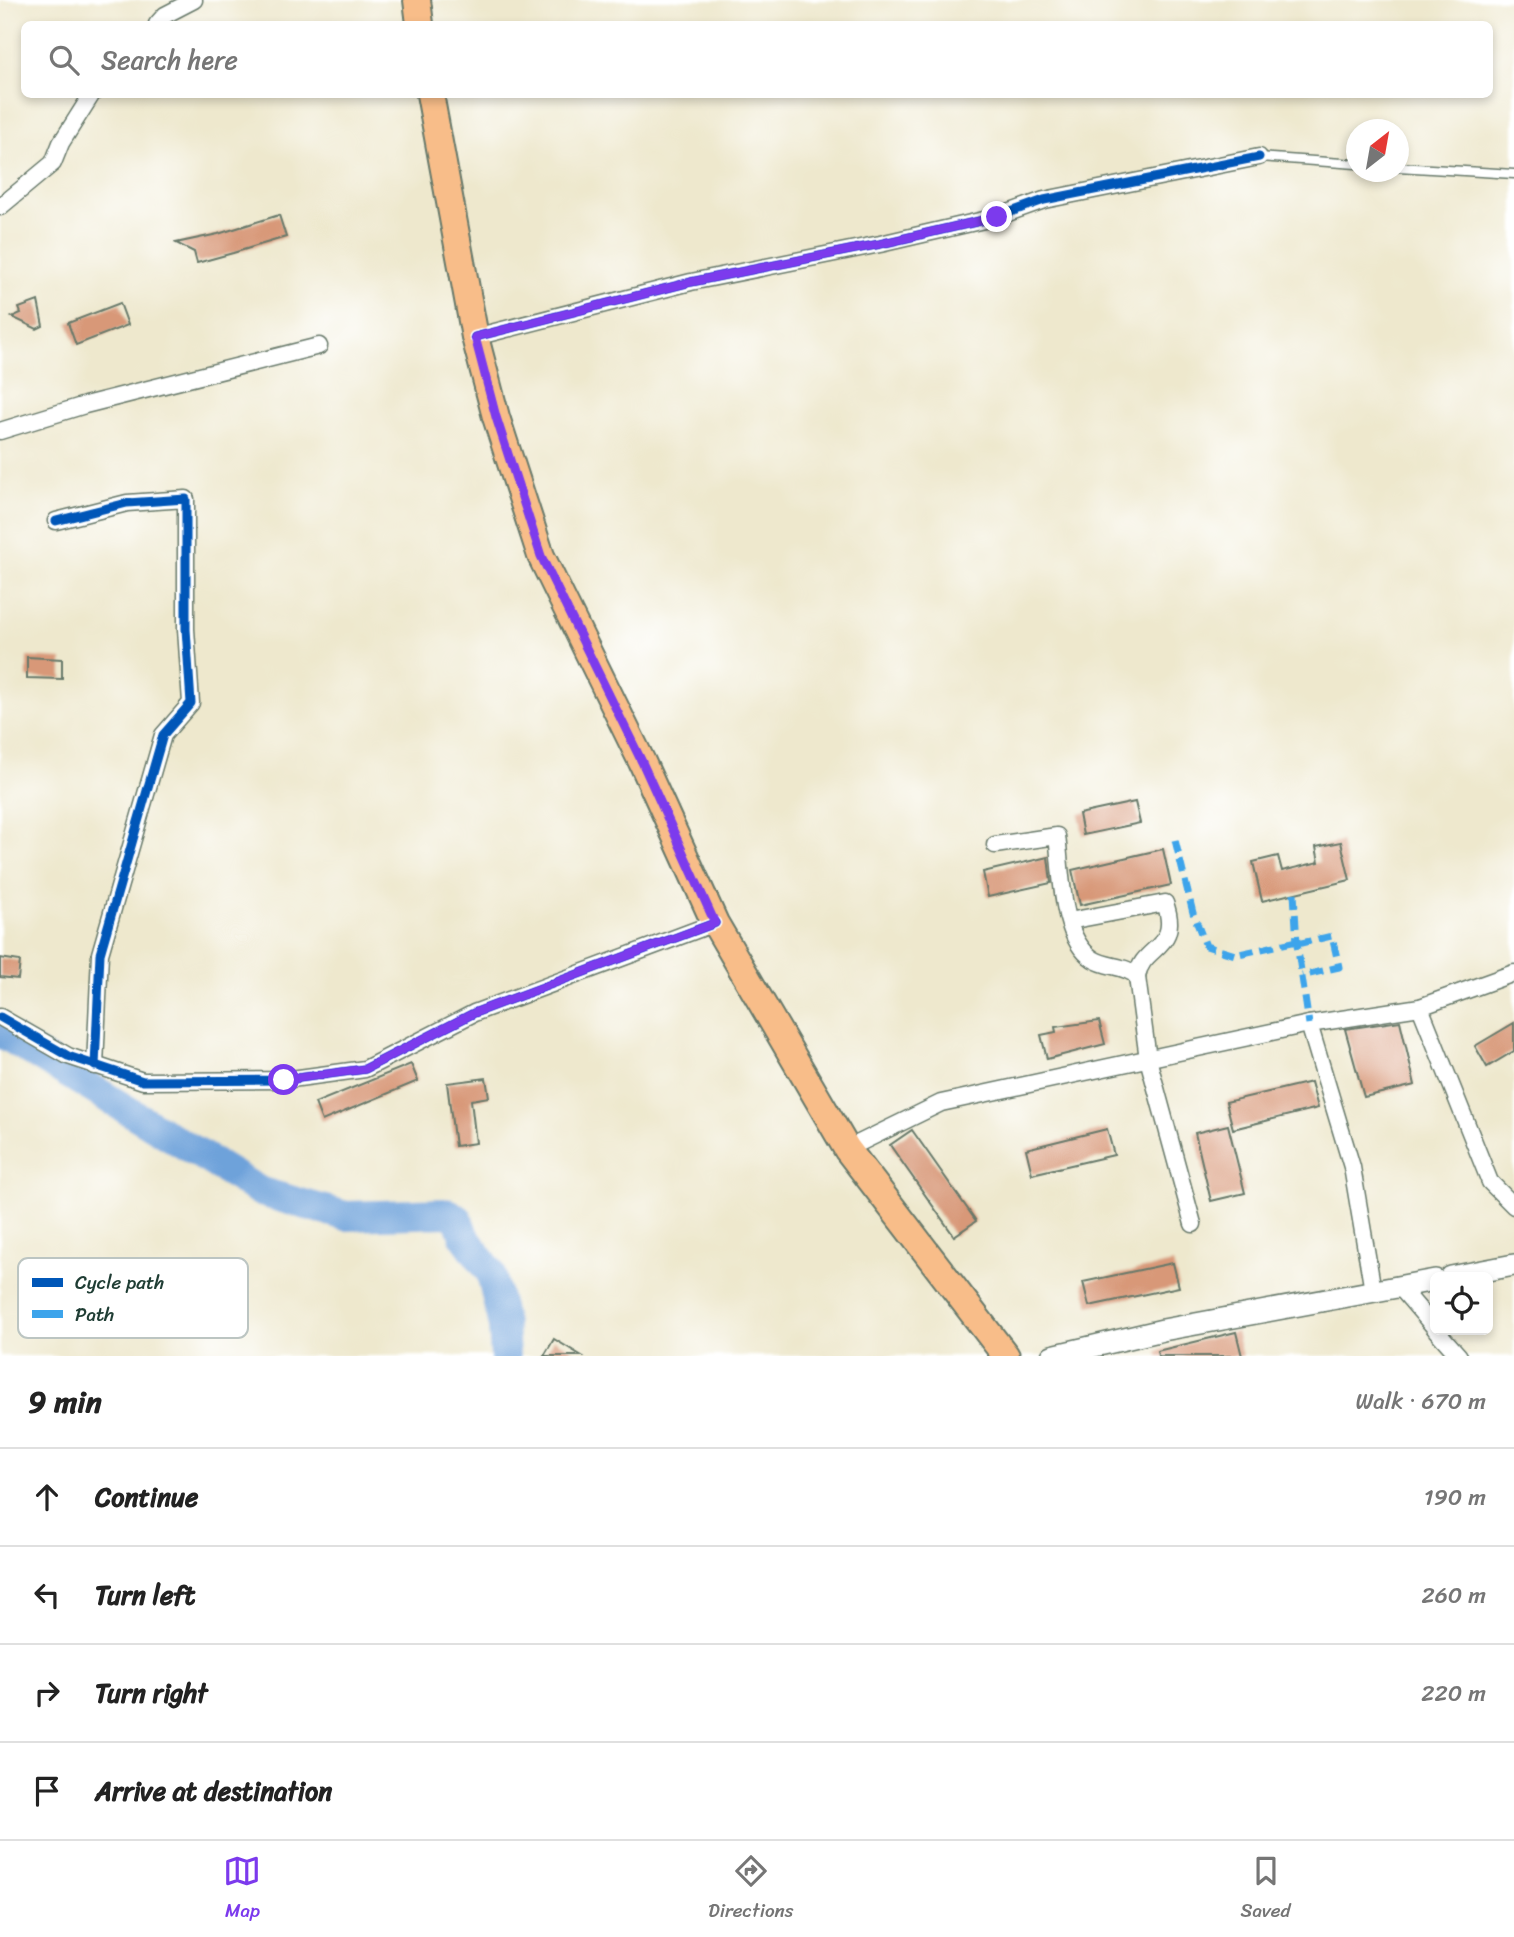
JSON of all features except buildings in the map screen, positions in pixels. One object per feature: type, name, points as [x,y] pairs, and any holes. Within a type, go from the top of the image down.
[{"type":"main road","points":[[417,0],[420,21]]},
{"type":"main road","points":[[431,98],[475,337],[496,417],[541,556],[642,762],[715,923],[846,1149],[1006,1356]]},
{"type":"street","points":[[160,21],[194,0]]},
{"type":"street","points":[[0,207],[53,163],[61,143],[89,98]]},
{"type":"street","points":[[475,337],[691,282],[880,244],[997,217],[1044,200],[1259,158]]},
{"type":"street","points":[[0,431],[85,405],[319,346]]},
{"type":"street","points":[[56,521],[127,503],[186,499],[186,629],[191,703],[163,735],[100,954],[95,1066]]},
{"type":"street","points":[[995,845],[1057,836],[1069,927],[1081,949],[1105,965],[1127,969],[1137,977]]},
{"type":"street","points":[[1069,921],[1165,903],[1170,929],[1161,945],[1142,965],[1137,977],[1148,1059],[1193,1224]]},
{"type":"street","points":[[0,1017],[68,1056],[143,1081],[284,1080],[365,1069],[474,1013],[715,923]]},
{"type":"street","points":[[846,1149],[941,1103],[1309,1024],[1420,1007],[1514,973]]},
{"type":"street","points":[[1420,1007],[1490,1182],[1514,1206]]},
{"type":"street","points":[[1309,1024],[1352,1167],[1373,1291]]},
{"type":"street","points":[[1477,1272],[1514,1265]]},
{"type":"street","points":[[1052,1356],[1163,1330],[1430,1281]]},
{"type":"street","points":[[1401,1287],[1430,1322]]},
{"type":"street","points":[[1441,1335],[1459,1356]]},
{"type":"lane","points":[[1259,158],[1346,163]]},
{"type":"lane","points":[[1409,168],[1514,174]]},
{"type":"waterway","points":[[0,1032],[261,1192],[346,1216],[448,1213],[458,1219],[464,1236],[491,1273],[503,1326],[505,1356]]},
{"type":"marked path","points":[[1175,840],[1193,913],[1206,946],[1235,955],[1297,941]]},
{"type":"marked path","points":[[1294,893],[1297,944],[1309,1024]]},
{"type":"marked path","points":[[1297,944],[1332,936],[1339,967],[1302,976]]},
{"type":"cycle path","points":[[475,337],[691,282],[880,244],[997,217],[1044,200],[1259,157]]},
{"type":"cycle path","points":[[56,521],[127,503],[186,499],[186,629],[191,703],[163,735],[100,954],[95,1066]]},
{"type":"cycle path","points":[[0,1017],[68,1056],[143,1081],[284,1080],[365,1069],[474,1013],[715,923]]},
{"type":"route","points":[[284,1080],[365,1069],[474,1013],[715,923],[642,762],[541,556],[496,417],[475,337],[691,282],[880,244],[997,217]]}]
